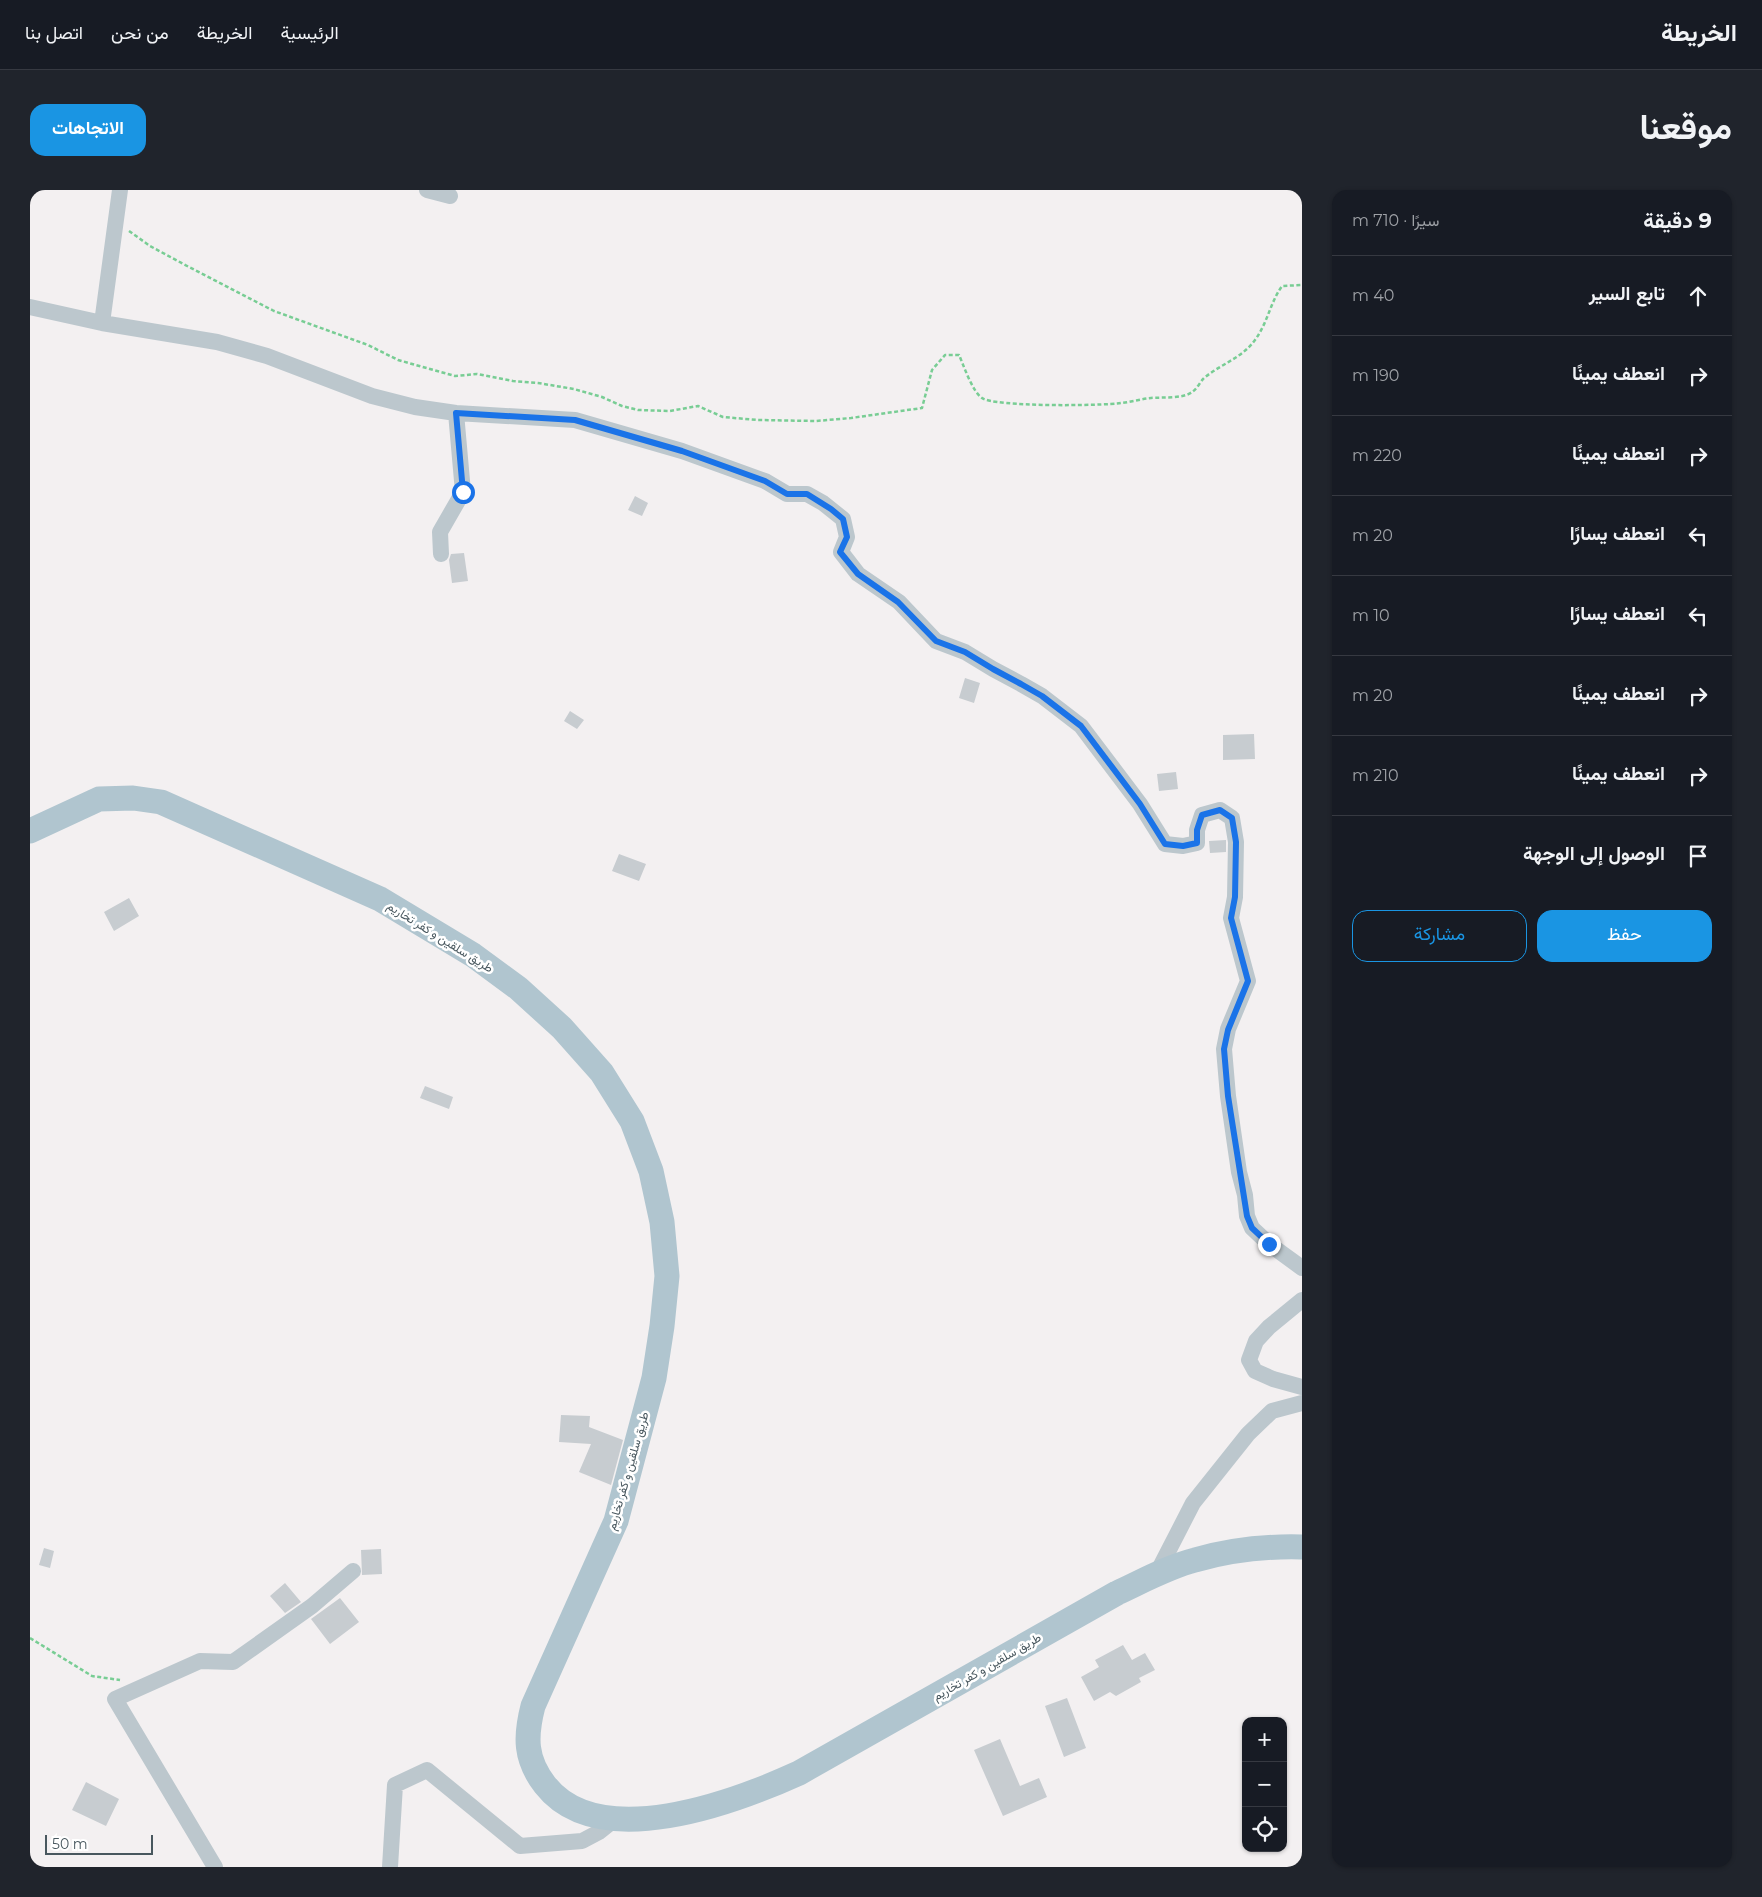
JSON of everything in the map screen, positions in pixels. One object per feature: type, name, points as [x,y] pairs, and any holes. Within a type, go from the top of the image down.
[{"type":"main road","name":"طريق سلقين و كفر تخاريم","points":[[30,831],[99,800],[133,798],[161,802],[380,899],[473,955],[518,988],[562,1028],[602,1073],[632,1121],[651,1171],[662,1222],[667,1276],[654,1378],[616,1521],[533,1706],[527,1728],[528,1751],[536,1773],[550,1791],[567,1804],[591,1814],[614,1820],[644,1818],[682,1813],[762,1790],[799,1774],[1117,1593],[1156,1575],[1194,1560],[1240,1549],[1302,1548]]},
{"type":"street","points":[[102,323],[120,190]]},
{"type":"street","points":[[427,190],[450,196]]},
{"type":"street","points":[[30,307],[102,323],[217,342],[267,356],[372,396],[415,407],[456,413],[575,420],[682,451],[765,481],[787,494],[807,494],[827,506],[843,519],[847,537],[840,552],[858,574],[898,602],[936,641],[965,652],[1042,696],[1081,726],[1140,804],[1165,844],[1183,846],[1197,843],[1197,830],[1202,815],[1220,810],[1232,818],[1236,851],[1235,897],[1231,918],[1248,981],[1228,1030],[1224,1049],[1234,1143],[1247,1216],[1252,1228],[1269,1244],[1302,1268]]},
{"type":"street","points":[[441,554],[440,532],[463,492],[456,413]]},
{"type":"street","points":[[1302,1300],[1269,1327],[1256,1341],[1249,1360],[1255,1372],[1302,1387]]},
{"type":"street","points":[[1156,1575],[1193,1503],[1248,1434],[1272,1412],[1302,1402]]},
{"type":"street","points":[[215,1867],[115,1699],[200,1662],[233,1662],[312,1606],[353,1571]]},
{"type":"street","points":[[390,1867],[394,1785],[427,1770],[520,1846],[582,1841],[599,1832],[614,1820]]},
{"type":"path","points":[[115,222],[150,246],[274,311],[368,345],[398,360],[424,369],[455,376],[478,374],[513,381],[574,389],[638,410],[670,411],[698,406],[723,417],[758,420],[816,421],[922,408],[932,370],[945,355],[959,355],[976,391],[983,399],[1000,403],[1086,406],[1174,397],[1192,393],[1204,379],[1220,367],[1238,358],[1255,340],[1268,318],[1274,298],[1282,286],[1302,285]]},
{"type":"path","points":[[30,1638],[92,1676],[120,1680]]},
{"type":"building","points":[[635,496],[648,503],[642,516],[628,510]]},
{"type":"building","points":[[464,553],[468,581],[452,583],[449,560],[451,554]]},
{"type":"building","points":[[965,678],[980,683],[974,703],[959,698]]},
{"type":"building","points":[[570,711],[584,720],[577,729],[564,721]]},
{"type":"building","points":[[1254,734],[1255,759],[1223,760],[1223,735]]},
{"type":"building","points":[[1176,772],[1178,789],[1159,791],[1157,774]]},
{"type":"building","points":[[1226,840],[1226,852],[1210,853],[1209,841]]},
{"type":"building","points":[[619,854],[646,864],[639,881],[612,871]]},
{"type":"building","points":[[129,898],[139,916],[114,931],[104,912]]},
{"type":"building","points":[[425,1086],[453,1097],[449,1109],[420,1098]]},
{"type":"building","points":[[561,1415],[590,1416],[589,1427],[623,1440],[611,1485],[579,1472],[591,1444],[559,1442]]},
{"type":"building","points":[[44,1548],[54,1551],[50,1568],[39,1565]]},
{"type":"building","points":[[381,1549],[382,1574],[362,1575],[361,1550]]},
{"type":"building","points":[[285,1583],[301,1602],[285,1613],[270,1596]]},
{"type":"building","points":[[340,1598],[359,1622],[330,1644],[311,1619]]},
{"type":"building","points":[[1123,1645],[1132,1660],[1145,1653],[1155,1670],[1139,1678],[1141,1682],[1116,1696],[1110,1692],[1094,1701],[1081,1677],[1099,1667],[1095,1660]]},
{"type":"building","points":[[1067,1698],[1086,1748],[1064,1757],[1045,1706]]},
{"type":"building","points":[[1000,1739],[1020,1786],[1039,1778],[1047,1797],[1003,1816],[974,1750]]},
{"type":"building","points":[[86,1782],[119,1799],[106,1826],[72,1810]]},
{"type":"route","points":[[463,492],[456,413],[575,420],[682,451],[737,470],[765,481],[787,494],[807,494],[823,503],[843,519],[847,537],[840,552],[858,574],[898,602],[936,641],[965,652],[1042,696],[1081,726],[1119,779],[1140,804],[1165,844],[1183,846],[1197,843],[1197,830],[1202,815],[1220,810],[1232,818],[1236,842],[1235,897],[1231,918],[1248,981],[1228,1030],[1224,1049],[1225,1067],[1247,1216],[1252,1228],[1269,1244]]}]
